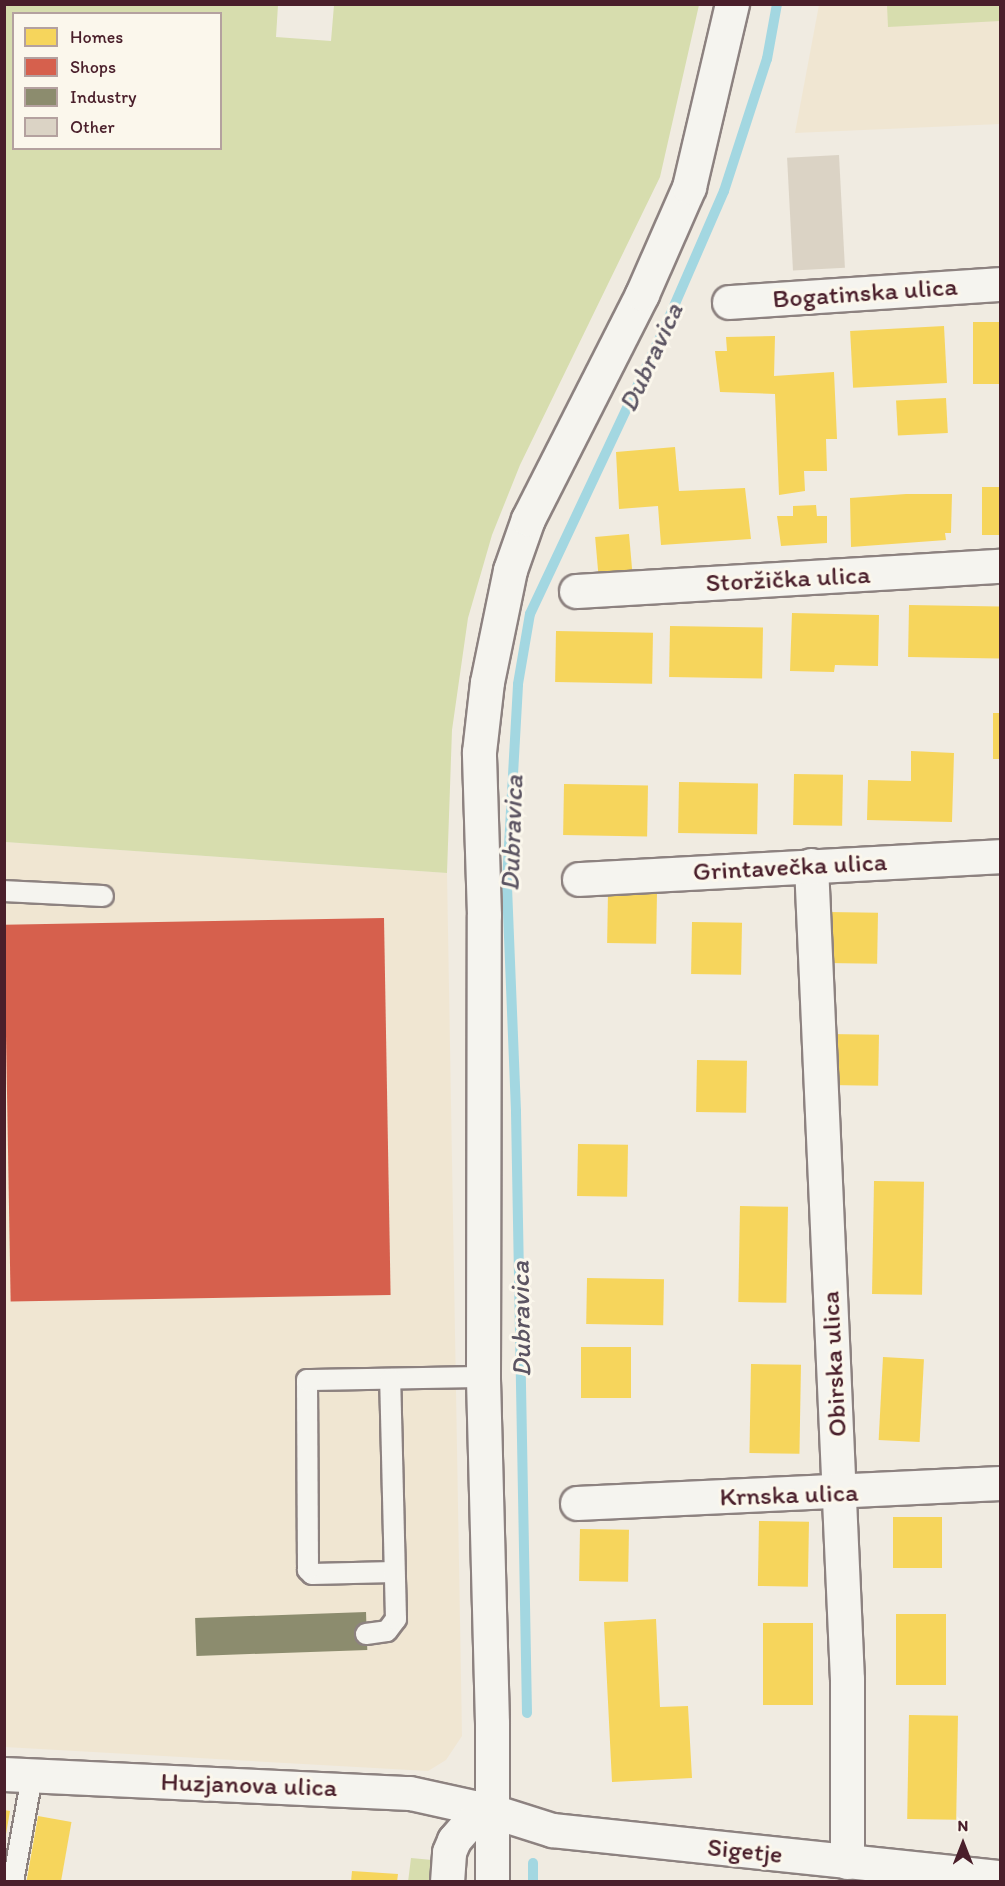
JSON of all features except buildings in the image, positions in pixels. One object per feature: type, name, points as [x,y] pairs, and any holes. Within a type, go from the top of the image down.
[{"type":"street","points":[[492,1881],[483,1377],[484,915],[480,752],[487,682],[507,581],[528,519],[642,294],[689,187],[732,4]]},
{"type":"street","name":"Bogatinska ulica","points":[[729,302],[1000,284]]},
{"type":"street","name":"Storžička ulica","points":[[576,591],[1000,566]]},
{"type":"street","name":"Grintavečka ulica","points":[[579,879],[1000,856]]},
{"type":"street","name":"Obirska ulica","points":[[811,865],[847,1679],[847,1862]]},
{"type":"street","name":"Krnska ulica","points":[[577,1503],[840,1493],[1000,1483]]},
{"type":"street","name":"Huzjanova ulica","points":[[18,1775],[399,1791],[492,1810]]},
{"type":"street","points":[[447,1881],[449,1852],[454,1840],[468,1824],[492,1810]]},
{"type":"street","name":"Sigetje","points":[[492,1810],[552,1830],[1000,1877]]},
{"type":"lane","points":[[4,891],[103,896]]},
{"type":"lane","points":[[394,1572],[312,1574],[308,1570],[307,1380],[483,1377]]},
{"type":"lane","points":[[366,1634],[387,1631],[396,1620],[390,1379]]},
{"type":"lane","points":[[13,1881],[18,1775]]},
{"type":"shaded area","points":[[819,5],[1000,5],[1000,124],[795,133]]},
{"type":"shaded area","points":[[5,842],[447,873],[462,1736],[446,1760],[428,1771],[5,1747]]},
{"type":"green space","points":[[4,5],[278,5],[276,37],[331,41],[334,5],[699,5],[660,177],[520,465],[492,535],[468,618],[452,730],[447,873],[5,842]]},
{"type":"green space","points":[[887,5],[1000,5],[1000,21],[888,27]]},
{"type":"green space","points":[[411,1858],[432,1860],[431,1881],[408,1882]]},
{"type":"waterway","name":"Dubravica","points":[[527,1713],[516,1111],[507,882],[518,684],[530,614],[661,336],[724,191],[767,59],[777,4]]},
{"type":"waterway","name":"Dubravica","points":[[533,1863],[533,1882]]}]
